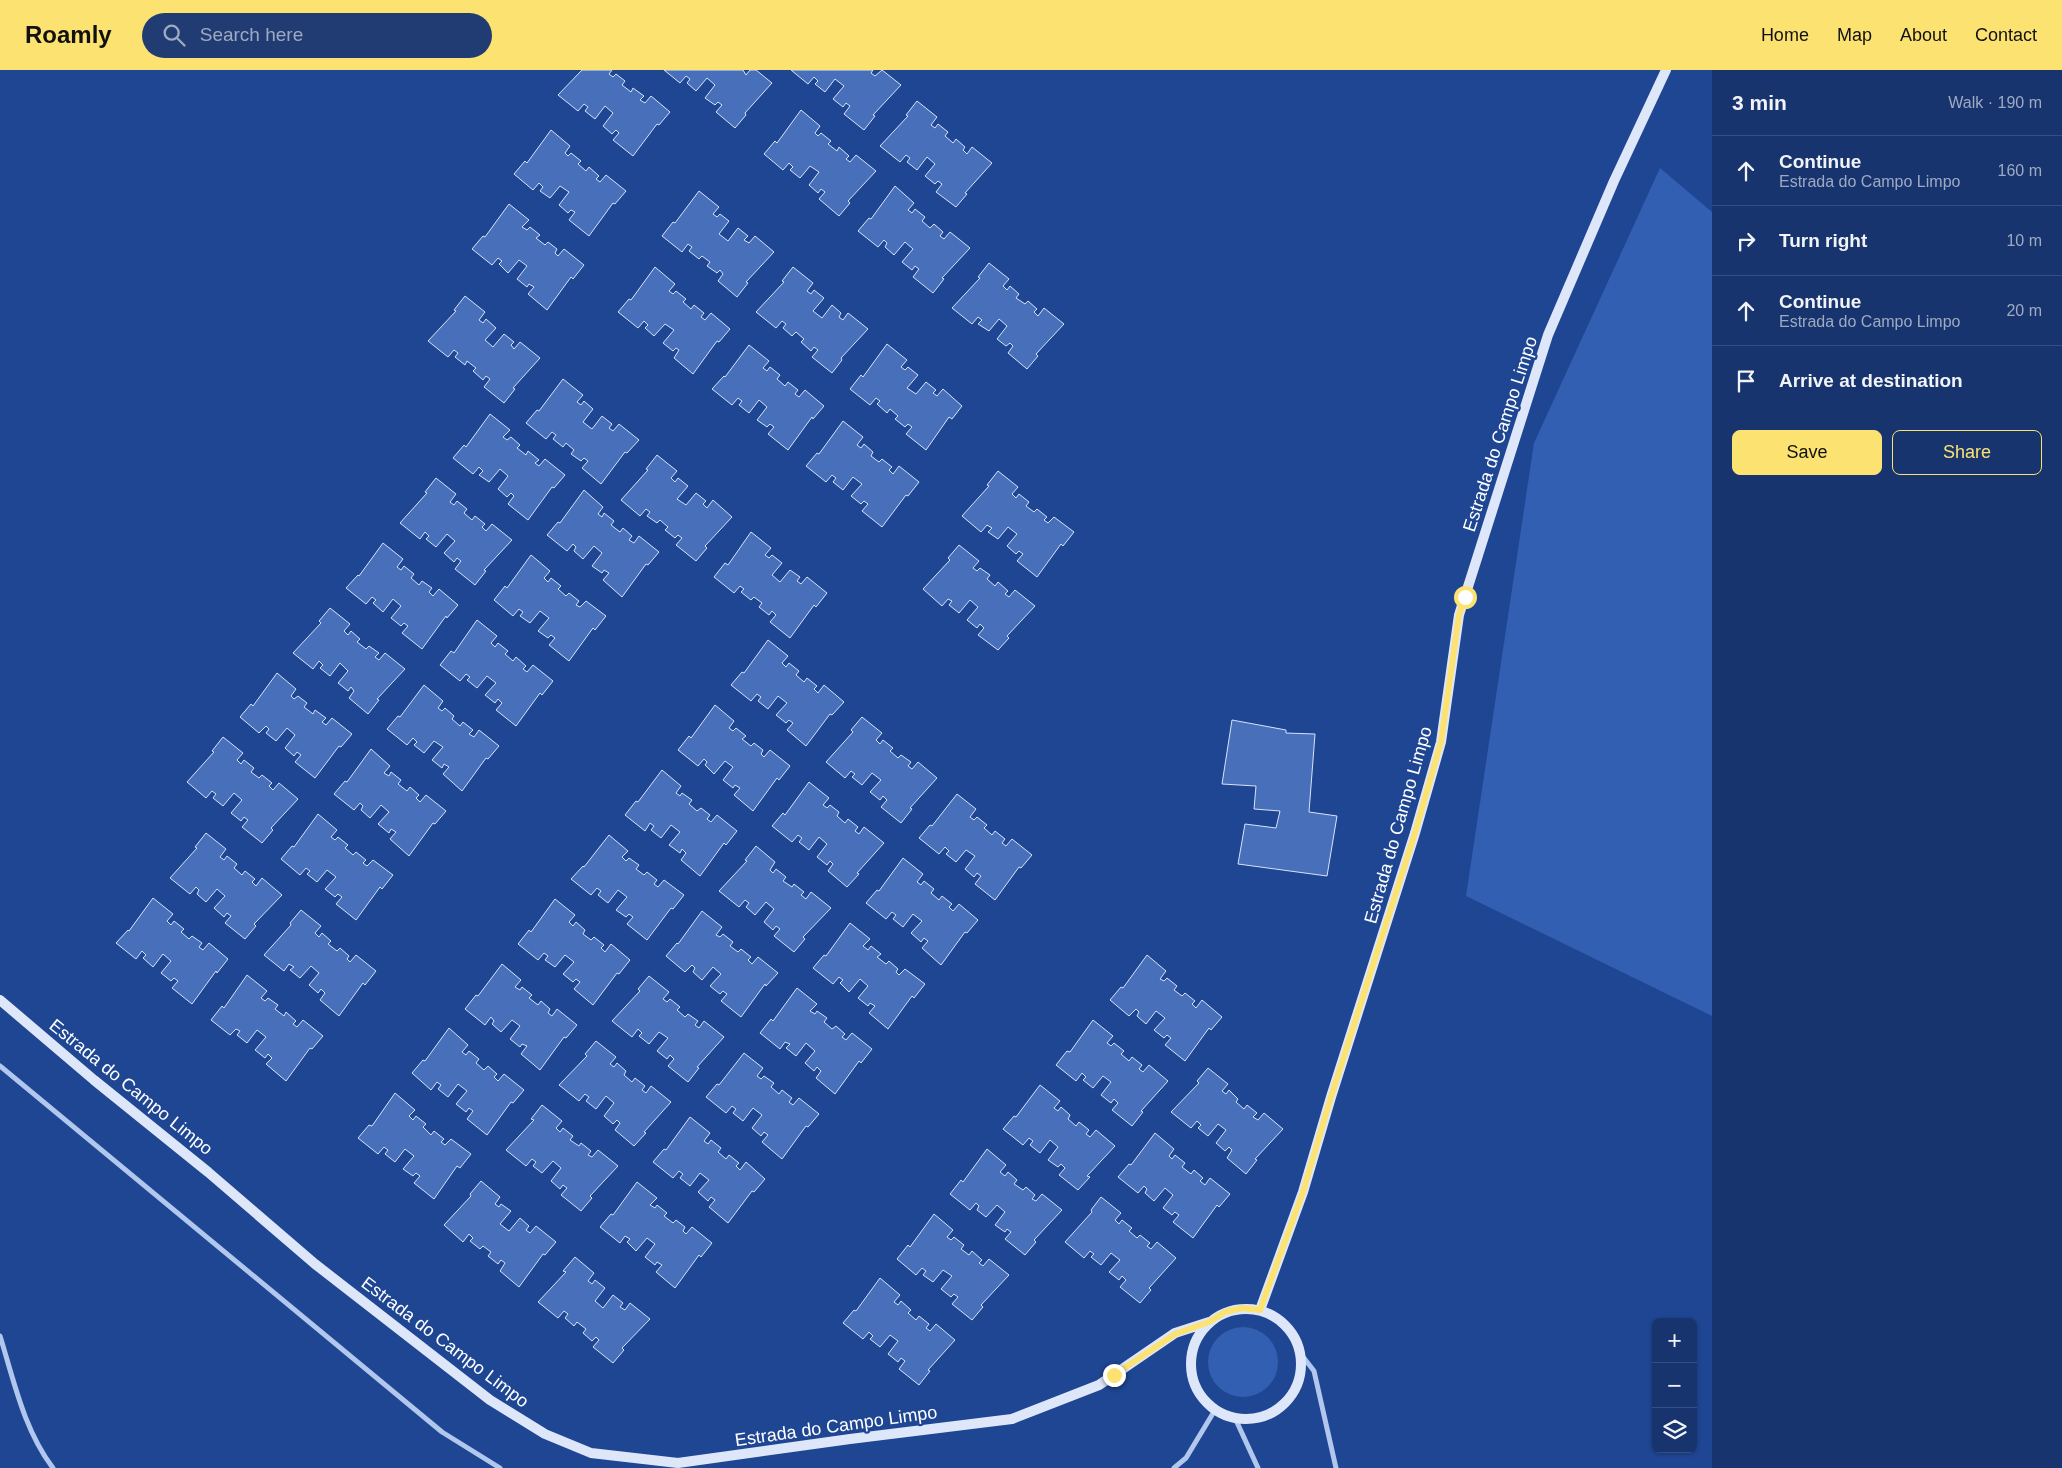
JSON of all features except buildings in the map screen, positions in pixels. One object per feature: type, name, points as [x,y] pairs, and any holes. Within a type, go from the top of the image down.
[{"type":"street","name":"Estrada do Campo Limpo","points":[[1260,1310],[1303,1192],[1331,1097],[1415,833],[1441,742],[1459,615],[1548,335],[1614,181],[1666,70]]},
{"type":"street","name":"Estrada do Campo Limpo","points":[[0,1000],[94,1080],[208,1172],[315,1264],[490,1400],[545,1434],[591,1453],[678,1463],[1012,1419],[1099,1385],[1175,1334],[1209,1322]]},
{"type":"street","points":[[0,1066],[442,1432],[500,1468]]},
{"type":"street","points":[[1242,1308],[1260,1310],[1277,1317],[1289,1329],[1298,1344],[1302,1362],[1299,1380],[1291,1396],[1278,1410],[1260,1417],[1242,1420],[1223,1415],[1207,1405],[1196,1389],[1190,1372],[1191,1353],[1198,1335],[1209,1322],[1225,1312],[1242,1308]]},
{"type":"street","points":[[0,1336],[28,1425],[35,1441],[53,1468]]},
{"type":"street","points":[[1300,1353],[1314,1371],[1336,1468]]},
{"type":"street","points":[[1174,1468],[1186,1458],[1215,1410]]},
{"type":"street","points":[[1235,1418],[1258,1468]]},
{"type":"shaded area","points":[[1660,168],[1712,212],[1712,1016],[1466,896],[1534,443]]},
{"type":"shaded area","points":[[1250,1327],[1263,1333],[1272,1342],[1276,1348],[1278,1362],[1276,1376],[1268,1387],[1257,1395],[1236,1397],[1229,1395],[1218,1387],[1210,1376],[1208,1355],[1210,1348],[1218,1337],[1229,1329]]},
{"type":"route","points":[[1114,1375],[1175,1334],[1209,1322],[1225,1312],[1242,1308],[1260,1310],[1303,1192],[1331,1097],[1415,833],[1441,742],[1459,615],[1465,597]]}]
